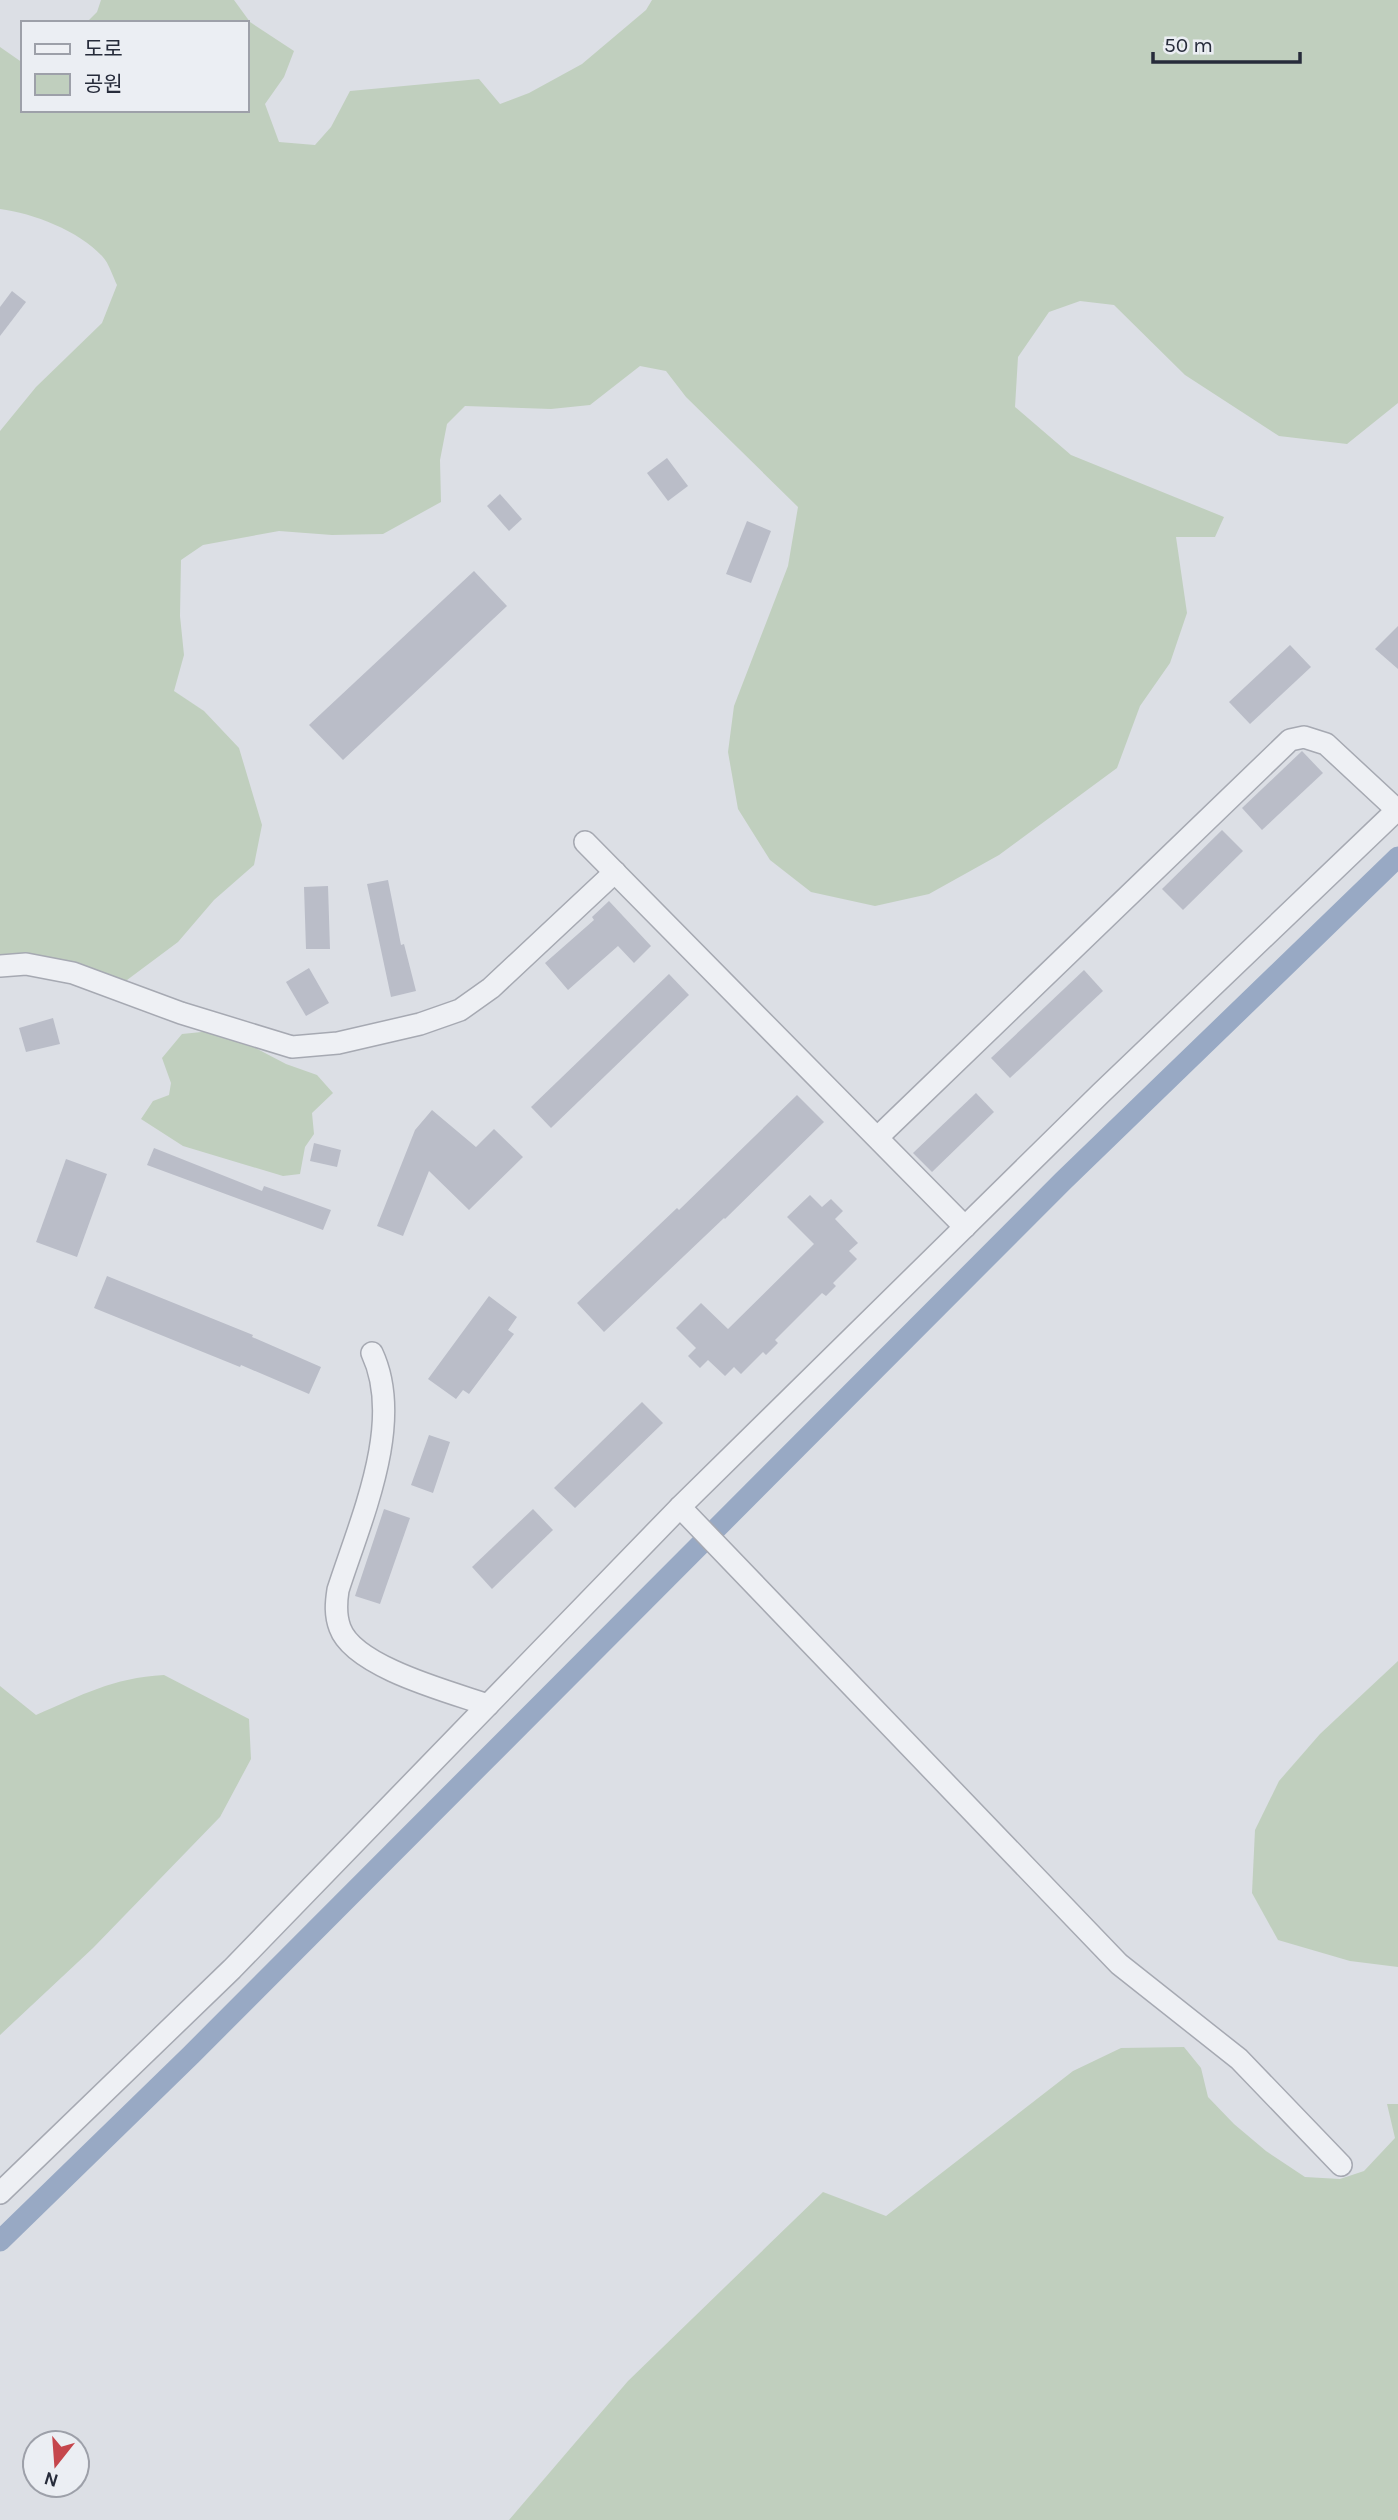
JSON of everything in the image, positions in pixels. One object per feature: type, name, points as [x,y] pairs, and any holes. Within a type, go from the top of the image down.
[{"type":"street","points":[[0,2193],[232,1969],[488,1704],[684,1511],[965,1227],[1397,810],[1325,744],[1304,737],[1290,740],[878,1137]]},
{"type":"street","points":[[585,842],[965,1227]]},
{"type":"street","points":[[0,967],[26,964],[73,973],[181,1013],[292,1046],[338,1043],[419,1024],[460,1010],[491,988],[615,872]]},
{"type":"street","points":[[372,1353],[383,1386],[383,1431],[375,1472],[338,1590],[335,1608],[340,1630],[363,1656],[430,1686],[488,1704]]},
{"type":"street","points":[[684,1511],[1119,1964],[1240,2059],[1340,2165]]},
{"type":"green space","points":[[101,0],[234,0],[250,22],[294,51],[284,77],[265,104],[279,142],[315,145],[331,127],[350,91],[479,79],[500,104],[529,93],[582,64],[646,10],[652,0],[1398,0],[1398,403],[1347,444],[1279,436],[1185,375],[1114,305],[1080,301],[1049,312],[1018,357],[1015,407],[1071,455],[1224,517],[1215,537],[1176,537],[1187,613],[1170,663],[1140,706],[1117,768],[999,855],[929,894],[875,906],[811,892],[770,860],[738,809],[728,752],[734,706],[788,566],[798,507],[686,397],[666,371],[640,366],[590,405],[551,409],[465,406],[447,424],[440,460],[441,502],[383,534],[332,535],[279,531],[203,545],[181,560],[180,616],[184,655],[174,691],[204,711],[239,748],[262,825],[254,865],[214,900],[178,942],[123,983],[0,960],[0,431],[36,387],[102,323],[117,285],[104,259],[81,239],[41,219],[0,209],[0,47],[21,62],[21,112],[248,112],[248,21],[88,21],[97,12]]},
{"type":"green space","points":[[221,1030],[286,1064],[317,1075],[333,1093],[312,1113],[314,1134],[305,1147],[300,1174],[283,1176],[183,1146],[141,1119],[153,1101],[169,1095],[171,1083],[162,1058],[182,1034]]},
{"type":"green space","points":[[1398,1661],[1398,1967],[1350,1961],[1278,1940],[1252,1893],[1255,1830],[1279,1781],[1320,1734]]},
{"type":"green space","points":[[164,1675],[249,1719],[251,1759],[220,1817],[93,1948],[0,2035],[0,1686],[36,1715],[113,1684]]},
{"type":"green space","points":[[1184,2047],[1201,2068],[1208,2097],[1266,2151],[1305,2177],[1340,2179],[1364,2171],[1395,2138],[1387,2104],[1398,2104],[1398,2520],[509,2520],[628,2381],[823,2192],[886,2216],[1073,2071],[1121,2048]]},
{"type":"building","points":[[12,291],[26,302],[0,336],[0,307]]},
{"type":"building","points":[[667,458],[688,486],[668,501],[647,473]]},
{"type":"building","points":[[500,494],[522,519],[509,531],[487,506]]},
{"type":"building","points":[[747,521],[771,531],[751,583],[726,574]]},
{"type":"building","points":[[474,571],[507,606],[343,760],[309,725]]},
{"type":"building","points":[[1398,626],[1398,669],[1375,649]]},
{"type":"building","points":[[1290,645],[1311,667],[1250,724],[1229,702]]},
{"type":"building","points":[[1302,751],[1323,773],[1262,830],[1242,808]]},
{"type":"building","points":[[1222,830],[1243,851],[1183,910],[1162,889]]},
{"type":"building","points":[[388,880],[401,945],[404,944],[416,991],[391,997],[367,884]]},
{"type":"building","points":[[328,886],[330,949],[306,949],[304,887]]},
{"type":"building","points":[[609,901],[651,946],[634,963],[618,946],[568,990],[545,963],[594,920],[592,917]]},
{"type":"building","points":[[309,968],[329,1003],[306,1016],[286,982]]},
{"type":"building","points":[[1084,970],[1103,991],[1010,1078],[991,1058]]},
{"type":"building","points":[[669,974],[689,995],[551,1128],[531,1107]]},
{"type":"building","points":[[53,1018],[60,1044],[26,1052],[19,1028]]},
{"type":"building","points":[[976,1093],[994,1112],[932,1172],[913,1153]]},
{"type":"building","points":[[797,1095],[824,1122],[604,1332],[577,1303],[677,1208],[679,1210]]},
{"type":"building","points":[[432,1110],[476,1147],[494,1129],[523,1157],[469,1210],[429,1171],[403,1236],[377,1226],[415,1130]]},
{"type":"building","points":[[314,1143],[341,1150],[337,1167],[310,1161]]},
{"type":"building","points":[[154,1148],[262,1191],[264,1186],[331,1210],[323,1230],[147,1165]]},
{"type":"building","points":[[66,1159],[107,1174],[77,1257],[36,1242]]},
{"type":"building","points":[[810,1195],[822,1207],[831,1199],[843,1211],[835,1219],[858,1243],[849,1251],[857,1259],[833,1283],[836,1286],[826,1296],[822,1293],[775,1340],[778,1343],[766,1355],[763,1352],[741,1374],[734,1367],[725,1376],[708,1360],[700,1368],[688,1356],[696,1348],[676,1328],[701,1303],[728,1329],[814,1244],[787,1217]]},
{"type":"building","points":[[107,1276],[253,1335],[252,1337],[321,1367],[309,1394],[94,1308]]},
{"type":"building","points":[[489,1296],[517,1317],[508,1330],[514,1334],[469,1394],[463,1390],[456,1399],[428,1379]]},
{"type":"building","points":[[642,1402],[663,1423],[575,1508],[554,1488]]},
{"type":"building","points":[[429,1435],[450,1442],[433,1493],[411,1485]]},
{"type":"building","points":[[384,1509],[410,1518],[380,1604],[355,1596]]},
{"type":"building","points":[[533,1509],[553,1530],[492,1589],[472,1567]]},
{"type":"waterway","points":[[0,2241],[191,2055],[1063,1181],[1398,857]]}]
